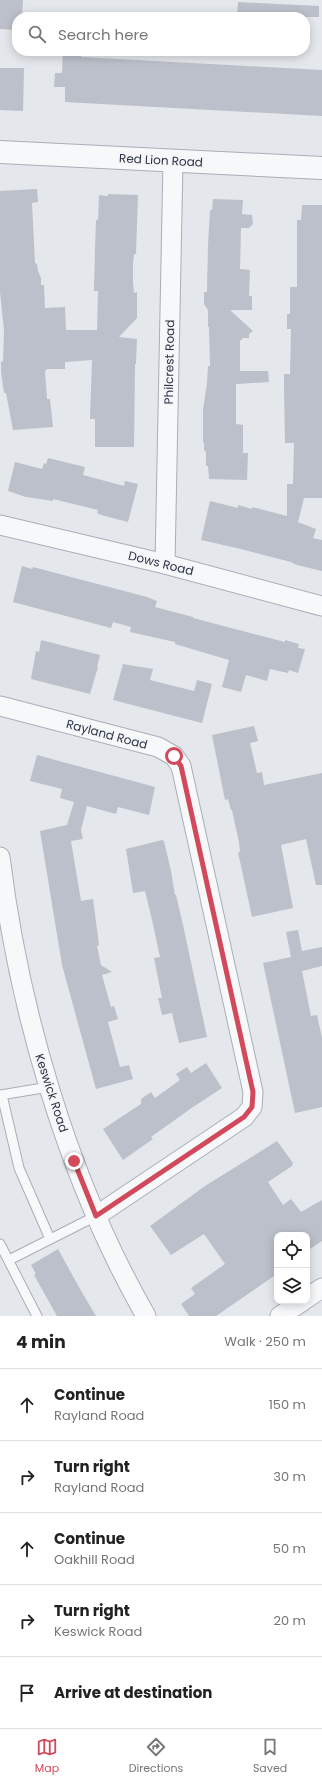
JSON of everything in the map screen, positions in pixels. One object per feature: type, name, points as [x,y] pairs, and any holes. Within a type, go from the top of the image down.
[{"type":"street","name":"Red Lion Road","points":[[0,152],[322,168]]},
{"type":"street","name":"Philcrest Road","points":[[165,564],[173,161]]},
{"type":"street","name":"Dows Road","points":[[0,524],[165,564],[322,606]]},
{"type":"street","name":"Rayland Road","points":[[0,706],[158,747],[174,756],[181,766],[253,1092],[252,1107],[244,1117],[96,1216]]},
{"type":"street","name":"Keswick Road","points":[[0,857],[5,897],[35,1040],[74,1161],[96,1216],[146,1316]]},
{"type":"street","points":[[310,1296],[322,1288]]},
{"type":"street","points":[[280,1316],[298,1304]]},
{"type":"lane","points":[[50,1087],[1,1095],[19,1168],[50,1239]]},
{"type":"lane","points":[[8,1260],[96,1216]]},
{"type":"lane","points":[[0,1244],[37,1316]]},
{"type":"building","points":[[0,0],[23,0],[22,12],[12,12],[12,30],[0,29]]},
{"type":"building","points":[[238,2],[319,6],[319,17],[310,17],[310,12],[237,12]]},
{"type":"building","points":[[63,56],[322,70],[322,116],[65,102],[65,87],[54,87],[55,73],[62,73]]},
{"type":"building","points":[[0,68],[24,68],[23,111],[0,110]]},
{"type":"building","points":[[37,189],[38,202],[32,203],[35,263],[37,264],[41,278],[41,285],[44,285],[45,308],[65,307],[66,330],[97,330],[98,291],[94,291],[96,220],[98,220],[99,195],[138,195],[136,254],[134,254],[133,264],[134,293],[137,292],[137,318],[119,337],[137,339],[135,364],[134,447],[95,447],[95,419],[90,419],[92,360],[65,362],[65,369],[47,369],[45,371],[47,399],[50,399],[53,427],[13,430],[6,393],[4,393],[1,372],[1,362],[3,361],[4,330],[0,292],[0,191]]},
{"type":"building","points":[[213,199],[243,200],[242,214],[252,215],[253,224],[249,228],[241,228],[240,269],[250,270],[249,296],[252,296],[252,310],[230,310],[253,331],[249,334],[249,338],[242,338],[242,340],[240,340],[240,371],[268,371],[269,382],[236,384],[236,424],[243,425],[243,453],[248,453],[247,480],[209,479],[208,466],[206,466],[206,452],[204,450],[203,442],[203,410],[208,366],[210,366],[208,310],[204,304],[204,292],[207,292],[210,210],[212,210]]},
{"type":"building","points":[[302,205],[322,205],[322,498],[304,498],[298,522],[316,529],[313,538],[322,540],[322,571],[241,549],[201,540],[210,501],[238,508],[238,505],[252,509],[252,507],[287,516],[287,484],[293,484],[294,443],[285,443],[284,374],[290,374],[291,329],[287,329],[287,314],[290,314],[290,287],[297,287],[297,220],[301,220]]},
{"type":"building","points":[[48,458],[85,467],[83,475],[124,486],[125,481],[138,484],[128,522],[101,515],[97,513],[98,510],[53,499],[53,501],[26,497],[8,491],[15,462],[42,469]]},
{"type":"building","points":[[22,566],[32,569],[33,567],[147,597],[157,601],[155,607],[285,642],[285,640],[299,644],[298,648],[305,649],[298,673],[289,670],[288,673],[270,669],[267,681],[246,675],[241,692],[222,687],[229,660],[175,644],[175,642],[130,632],[131,627],[113,622],[111,628],[13,602]]},
{"type":"building","points":[[41,640],[100,655],[90,694],[31,679],[36,651],[39,652]]},
{"type":"building","points":[[123,664],[153,669],[150,680],[194,691],[197,680],[212,684],[202,723],[113,700]]},
{"type":"building","points":[[254,726],[258,741],[250,743],[257,773],[262,772],[264,785],[322,773],[322,885],[316,885],[306,839],[281,845],[293,908],[252,917],[238,852],[240,852],[239,842],[232,810],[228,799],[225,800],[212,735]]},
{"type":"building","points":[[37,755],[155,787],[149,815],[118,807],[116,814],[87,806],[81,830],[83,839],[71,841],[81,901],[93,899],[99,945],[97,946],[101,965],[112,972],[102,975],[111,1007],[114,1006],[118,1019],[108,1022],[120,1067],[129,1065],[133,1079],[96,1089],[62,965],[40,831],[67,825],[74,802],[60,798],[62,789],[30,781]]},
{"type":"building","points":[[162,840],[164,841],[171,871],[207,1037],[179,1043],[172,1013],[162,1015],[158,998],[162,998],[154,958],[160,957],[152,920],[145,891],[133,893],[126,849]]},
{"type":"building","points":[[298,930],[302,951],[322,947],[322,966],[302,971],[311,1016],[317,1015],[322,1038],[322,1107],[295,1113],[263,963],[291,957],[286,932]]},
{"type":"building","points":[[206,1063],[222,1088],[151,1137],[153,1139],[123,1160],[103,1129],[141,1104],[141,1099],[151,1092],[155,1098],[180,1080],[176,1074],[187,1067],[191,1073]]},
{"type":"building","points":[[277,1141],[293,1163],[292,1166],[268,1182],[283,1205],[291,1199],[301,1212],[322,1200],[322,1241],[310,1249],[310,1232],[274,1232],[274,1276],[216,1316],[189,1316],[181,1304],[195,1294],[191,1288],[225,1264],[204,1234],[171,1255],[150,1226],[205,1186]]},
{"type":"building","points":[[58,1249],[96,1316],[57,1316],[34,1275],[36,1274],[31,1265]]},
{"type":"route","points":[[74,1161],[96,1216],[244,1117],[252,1107],[253,1092],[181,766],[174,756]]}]
